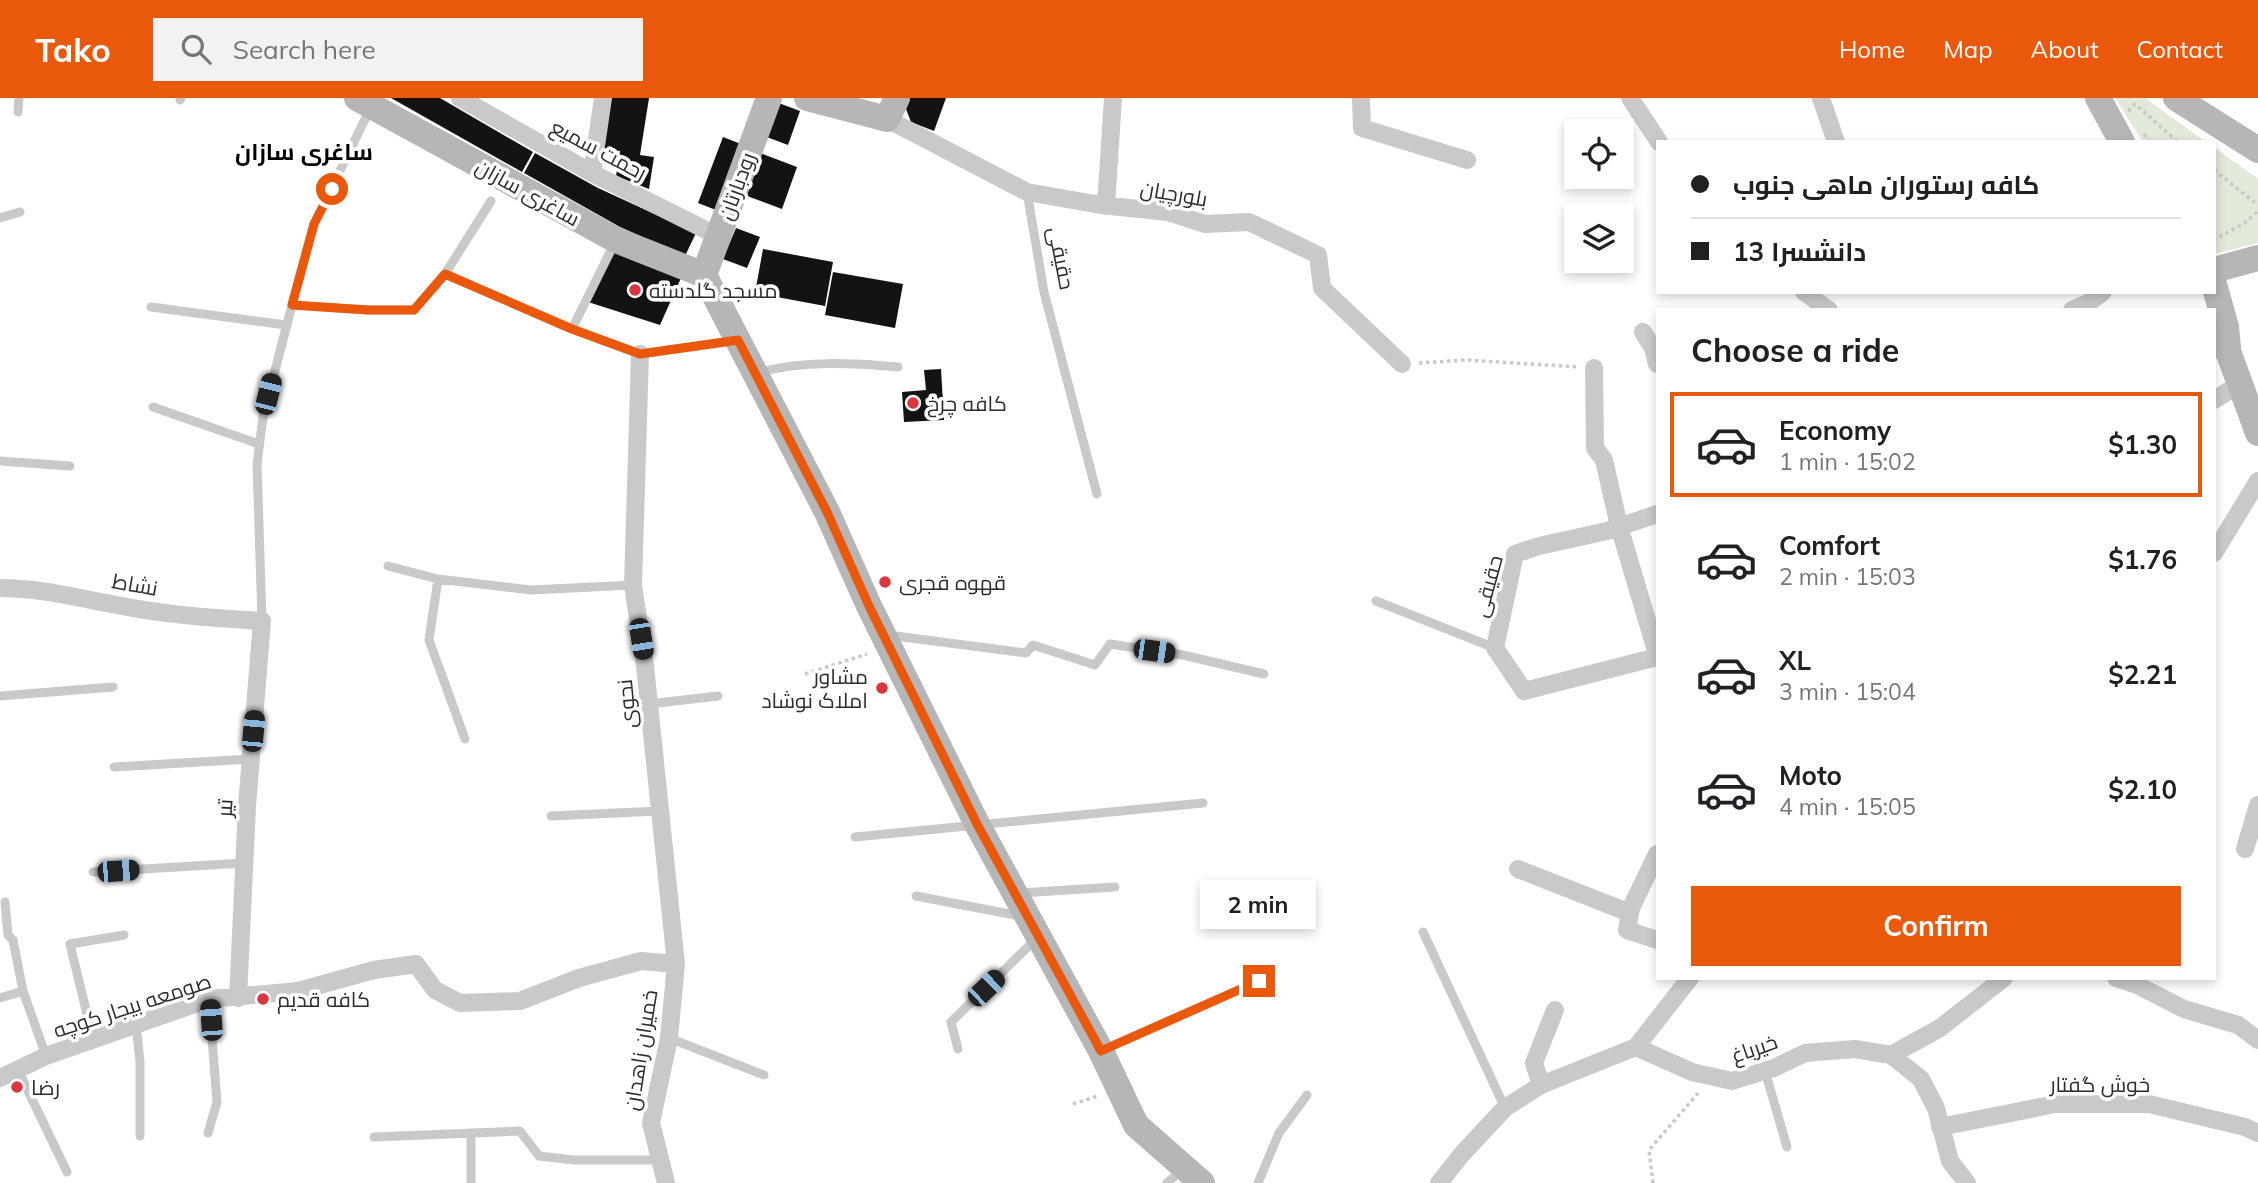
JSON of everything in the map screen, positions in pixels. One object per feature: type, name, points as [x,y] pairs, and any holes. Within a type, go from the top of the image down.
[{"type":"street","name":"رحمت سمیع","points":[[460,98],[592,173],[718,236]]},
{"type":"street","points":[[592,173],[603,98]]},
{"type":"street","name":"رودبارتان","points":[[704,275],[769,98]]},
{"type":"street","points":[[807,98],[892,108]]},
{"type":"street","points":[[1106,206],[1113,98]]},
{"type":"street","points":[[1362,98],[1362,128],[1467,160]]},
{"type":"street","points":[[1630,98],[1658,140]]},
{"type":"street","points":[[1821,98],[1835,140]]},
{"type":"street","points":[[2098,98],[2133,131]]},
{"type":"street","points":[[2176,98],[2258,150]]},
{"type":"street","name":"ساغری سازان","points":[[367,101],[616,240],[704,275]]},
{"type":"street","name":"بلورچیان","points":[[892,108],[1027,192],[1106,206],[1168,212],[1205,224],[1249,222],[1318,255],[1322,288],[1402,364]]},
{"type":"street","points":[[2216,269],[2258,258]]},
{"type":"street","points":[[704,275],[827,512],[886,640],[977,824],[1101,1051],[1136,1125],[1185,1178]]},
{"type":"street","points":[[2216,291],[2226,327],[2229,354]]},
{"type":"street","points":[[1807,294],[1826,308]]},
{"type":"street","points":[[2077,308],[2100,294]]},
{"type":"street","points":[[1643,332],[1653,348],[1656,360]]},
{"type":"street","points":[[2216,333],[2229,354],[2258,433]]},
{"type":"street","name":"نحوی","points":[[640,354],[633,585],[649,704],[676,964]]},
{"type":"street","points":[[1594,368],[1595,448],[1604,460],[1619,526],[1656,653]]},
{"type":"street","points":[[2216,399],[2241,384]]},
{"type":"street","points":[[2216,550],[2258,481]]},
{"type":"street","name":"حقیقی","points":[[1494,648],[1515,554],[1656,514]]},
{"type":"street","name":"نشاط","points":[[0,587],[62,593],[190,617],[262,621]]},
{"type":"street","name":"تیر","points":[[239,998],[244,863],[262,621]]},
{"type":"street","points":[[1494,648],[1524,691],[1656,656]]},
{"type":"street","points":[[2245,849],[2258,804]]},
{"type":"street","points":[[1656,856],[1630,908],[1628,929],[1656,940]]},
{"type":"street","points":[[1518,869],[1630,914]]},
{"type":"street","name":"صومعه بیجار کوچه","points":[[0,1078],[46,1056],[209,999],[299,991],[374,970],[416,964],[435,990],[460,1003],[520,1001],[579,978],[641,961],[676,964]]},
{"type":"street","name":"خمیران زاهدان","points":[[666,1183],[651,1123],[669,1038],[676,964]]},
{"type":"street","points":[[1439,1183],[1505,1108],[1541,1084],[1636,1047],[1688,980]]},
{"type":"street","points":[[1967,1183],[1950,1161],[1936,1108],[1921,1079],[1891,1055],[1940,1028],[2001,980]]},
{"type":"street","points":[[2123,980],[2183,1009],[2238,1025],[2258,1040]]},
{"type":"street","points":[[1541,1084],[1534,1063],[1555,1010]]},
{"type":"street","name":"خیرباغ","points":[[1636,1047],[1692,1072],[1732,1081],[1765,1071],[1805,1053],[1855,1049],[1891,1055]]},
{"type":"street","name":"خوش گفتار","points":[[1940,1127],[2055,1104],[2149,1104],[2245,1127],[2258,1133]]},
{"type":"lane","points":[[18,112],[19,98]]},
{"type":"lane","points":[[262,621],[257,464],[263,417],[314,224],[367,101]]},
{"type":"lane","name":"حقیقی","points":[[1027,192],[1044,292],[1097,494]]},
{"type":"lane","points":[[292,305],[414,310],[445,274],[491,201]]},
{"type":"lane","points":[[0,218],[20,212]]},
{"type":"lane","points":[[572,329],[616,240]]},
{"type":"lane","points":[[445,274],[572,329],[640,354],[738,340]]},
{"type":"lane","points":[[151,307],[286,325]]},
{"type":"lane","points":[[756,374],[776,368],[844,362],[898,366]]},
{"type":"lane","points":[[153,407],[259,444]]},
{"type":"lane","points":[[0,461],[70,466]]},
{"type":"lane","points":[[388,566],[438,579],[531,590],[633,585]]},
{"type":"lane","points":[[438,579],[429,640],[466,739]]},
{"type":"lane","name":"حقیقی","points":[[1376,601],[1494,648]]},
{"type":"lane","points":[[886,640],[1026,653],[1033,645],[1095,665],[1110,645],[1184,655],[1265,674]]},
{"type":"lane","points":[[0,695],[113,688]]},
{"type":"lane","points":[[649,704],[718,696]]},
{"type":"lane","points":[[114,767],[251,759]]},
{"type":"lane","points":[[855,837],[1203,803]]},
{"type":"lane","points":[[551,816],[659,811]]},
{"type":"lane","points":[[93,872],[244,863]]},
{"type":"lane","points":[[1015,893],[1115,887]]},
{"type":"lane","points":[[916,897],[1034,927],[951,1022],[958,1049]]},
{"type":"lane","points":[[5,902],[8,935],[13,940],[23,991],[46,1056]]},
{"type":"lane","points":[[1423,932],[1505,1108]]},
{"type":"lane","points":[[93,1039],[70,944],[124,935]]},
{"type":"lane","points":[[1101,1051],[1259,981]]},
{"type":"lane","points":[[0,998],[23,991]]},
{"type":"lane","points":[[208,1133],[218,1102],[209,999]]},
{"type":"lane","points":[[136,1024],[140,1062],[140,1136]]},
{"type":"lane","points":[[669,1038],[764,1075]]},
{"type":"lane","points":[[18,1070],[67,1172]]},
{"type":"lane","points":[[1765,1071],[1787,1147]]},
{"type":"lane","points":[[1258,1183],[1279,1133],[1307,1095]]},
{"type":"lane","points":[[374,1137],[520,1131],[539,1156],[575,1160],[660,1160]]},
{"type":"lane","points":[[471,1133],[471,1183]]},
{"type":"path","points":[[2133,131],[2128,110],[2135,104],[2176,140]]},
{"type":"path","points":[[2216,172],[2258,205]]},
{"type":"path","points":[[2216,238],[2243,224],[2258,211]]},
{"type":"path","points":[[1402,364],[1466,360],[1594,368]]},
{"type":"path","points":[[805,674],[886,640]]},
{"type":"path","points":[[1653,1183],[1649,1150],[1713,1077]]},
{"type":"green space","points":[[2115,98],[2145,98],[2203,140],[2142,140]]},
{"type":"green space","points":[[2216,148],[2258,179],[2258,243],[2216,254]]},
{"type":"building","points":[[391,98],[440,98],[533,152],[522,172]]},
{"type":"building","points":[[607,98],[649,98],[640,155],[654,157],[649,189],[616,176],[620,151],[599,148]]},
{"type":"building","points":[[910,98],[946,98],[934,131],[911,122],[906,109]]},
{"type":"building","points":[[776,102],[800,111],[788,145],[764,136]]},
{"type":"building","points":[[723,137],[741,144],[716,210],[698,203]]},
{"type":"building","points":[[755,151],[797,167],[782,209],[739,193]]},
{"type":"building","points":[[535,153],[598,188],[696,233],[685,256],[620,227],[524,173]]},
{"type":"building","points":[[736,228],[760,237],[747,268],[723,259]]},
{"type":"building","name":"مسجد گلدسته","points":[[615,246],[681,278],[660,325],[588,302]]},
{"type":"building","points":[[763,249],[833,262],[825,306],[755,293]]},
{"type":"building","points":[[833,272],[903,284],[895,328],[825,315]]},
{"type":"building","points":[[941,369],[944,420],[904,422],[902,392],[926,390],[924,370]]},
{"type":"place","name":"مسجد گلدسته","points":[[635,290]]},
{"type":"place","name":"کافه چرخ","points":[[913,403]]},
{"type":"place","name":"قهوه قجری","points":[[885,582]]},
{"type":"place","name":"مشاور املاک نوشاد","points":[[882,688]]},
{"type":"place","name":"کافه قدیم","points":[[263,999]]},
{"type":"place","name":"رضا","points":[[17,1087]]},
{"type":"district","name":"ساغری سازان","points":[[304,151]]},
{"type":"route","points":[[332,189],[314,224],[292,305],[414,310],[445,274],[572,329],[640,354],[738,340],[827,512],[869,606],[977,824],[1101,1051],[1259,981]]}]
